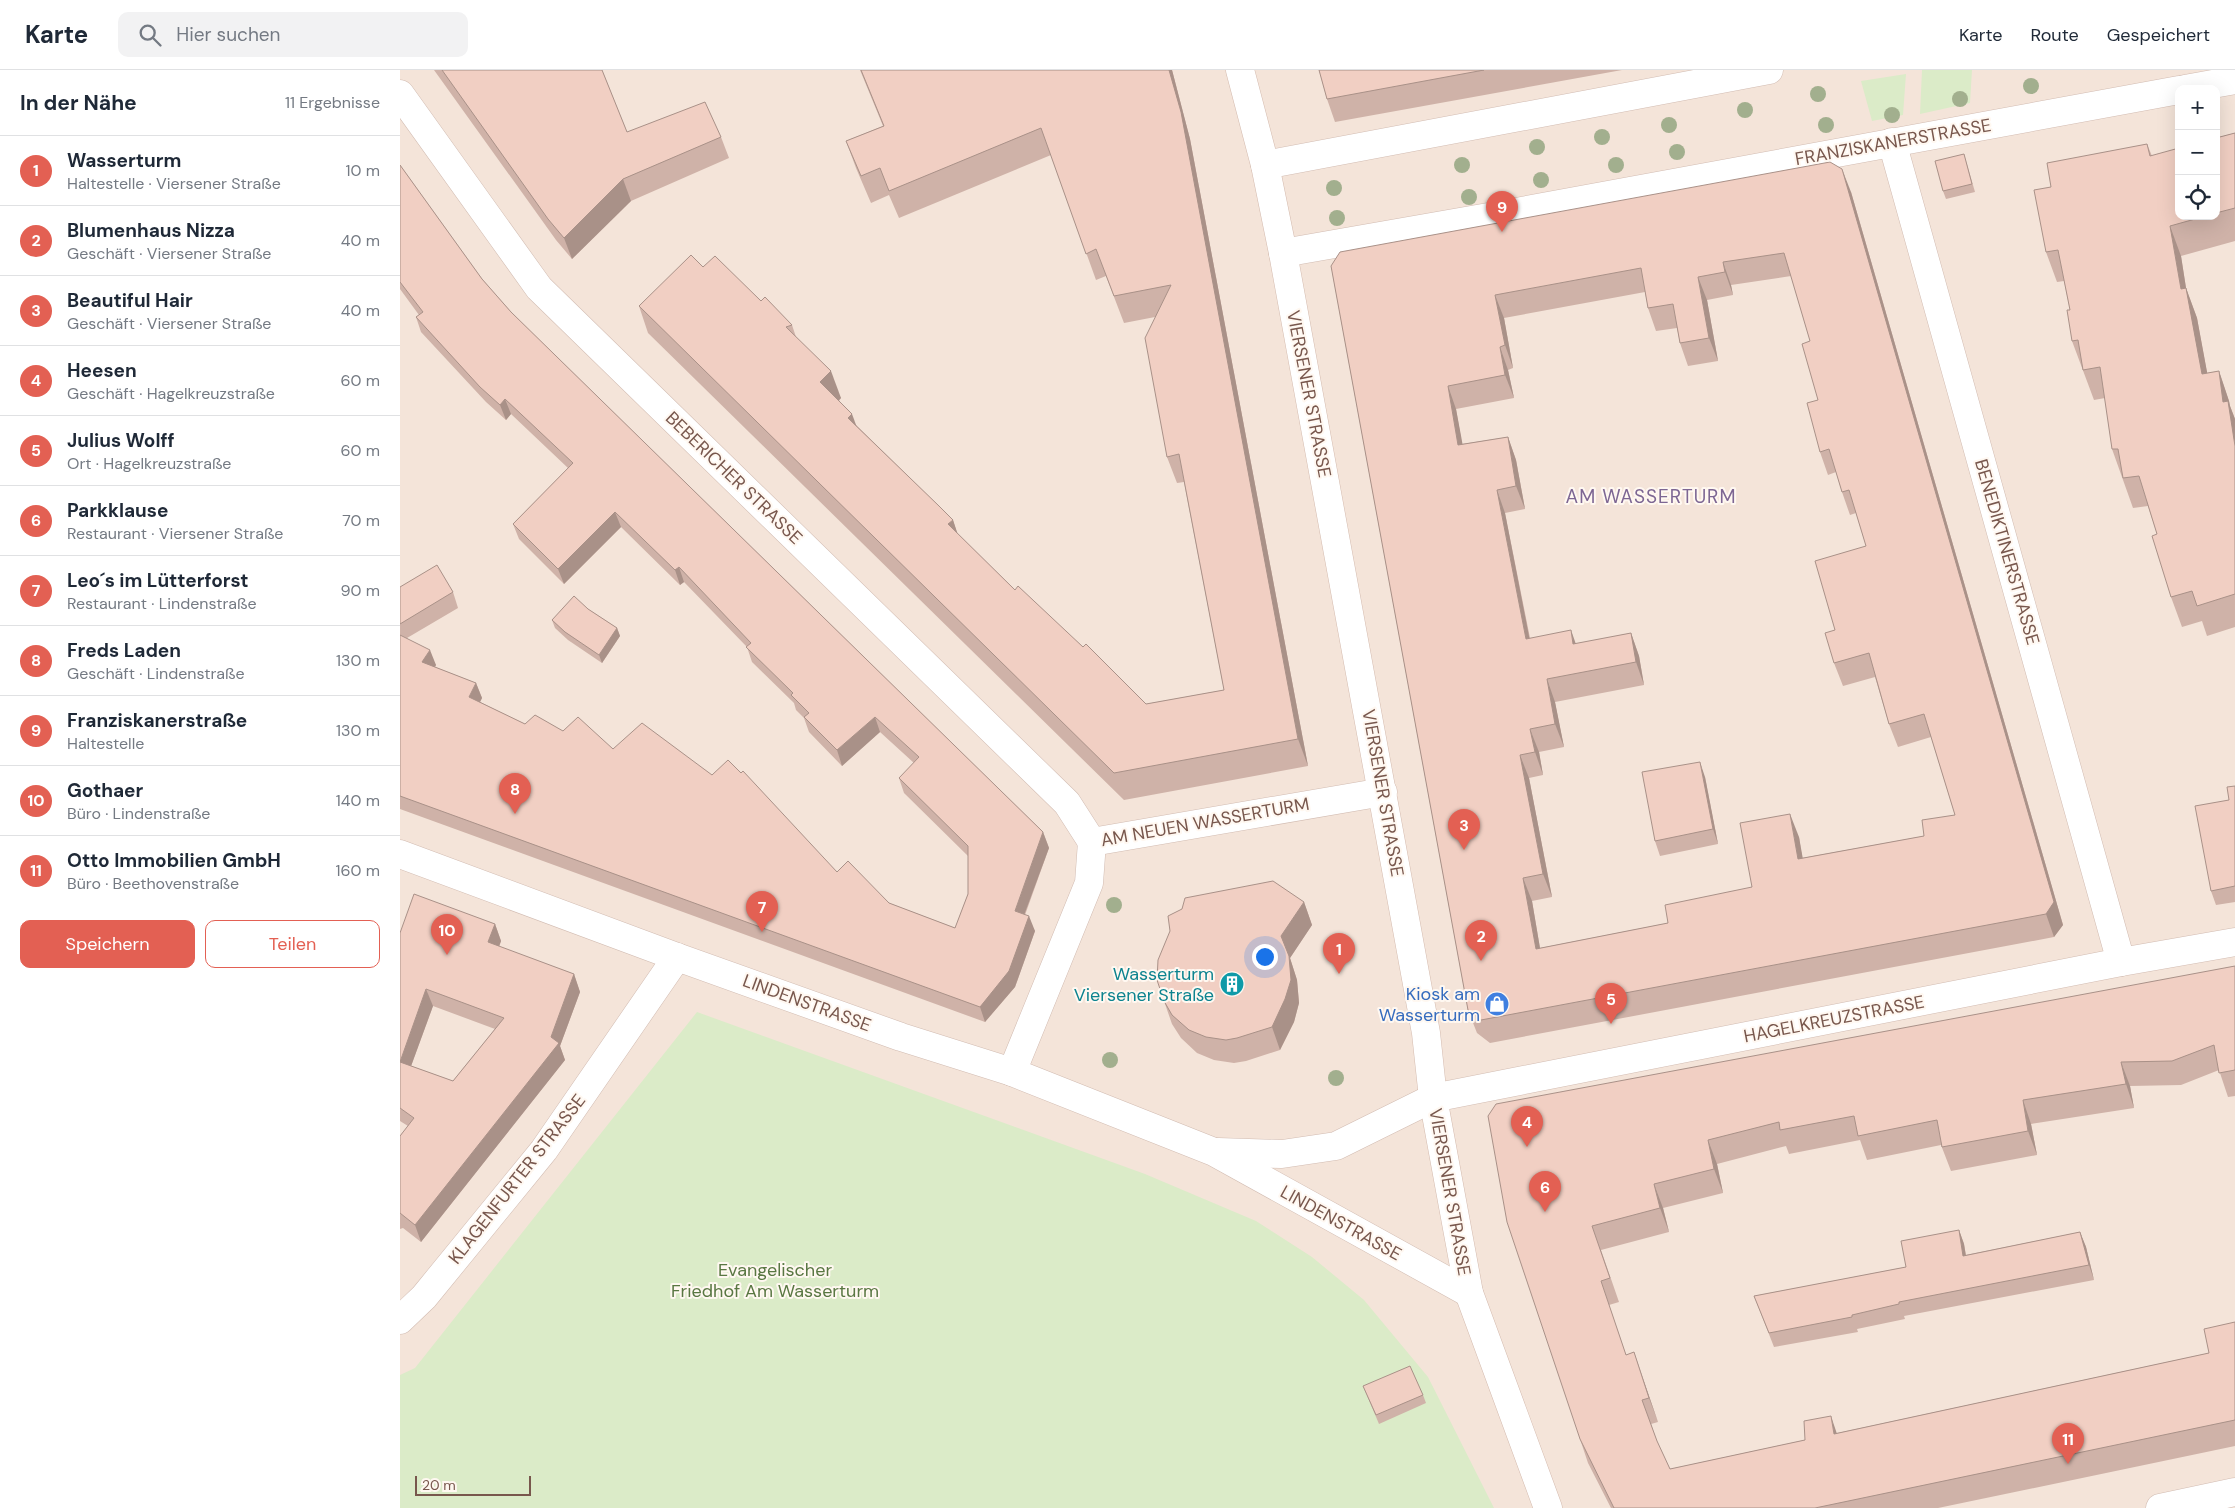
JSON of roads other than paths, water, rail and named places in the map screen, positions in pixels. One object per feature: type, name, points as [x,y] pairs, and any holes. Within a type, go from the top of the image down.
[{"type":"street","name":"VIERSENER STRASSE","points":[[1240,70],[1265,165],[1283,253],[1383,792],[1426,1034],[1433,1098],[1469,1293],[1548,1508]]},
{"type":"street","points":[[1265,165],[1769,70]]},
{"type":"street","points":[[2207,85],[2235,80]]},
{"type":"street","name":"FRANZISKANERSTRASSE","points":[[1283,253],[2175,91]]},
{"type":"street","name":"BEBERICHER STRASSE","points":[[400,94],[539,288],[1067,803],[1092,842]]},
{"type":"street","name":"BENEDIKTINERSTRASSE","points":[[1892,142],[2121,962]]},
{"type":"street","name":"AM NEUEN WASSERTURM","points":[[1012,1072],[1089,883],[1092,842],[1383,792]]},
{"type":"street","name":"LINDENSTRASSE","points":[[400,854],[677,957],[901,1037],[1012,1072],[1214,1152],[1469,1293]]},
{"type":"street","name":"HAGELKREUZSTRASSE","points":[[1433,1098],[2121,962],[2235,942]]},
{"type":"street","name":"KLAGENFURTER STRASSE","points":[[400,1320],[424,1297],[544,1150],[677,957]]},
{"type":"street","name":"LINDENSTRASSE","points":[[1214,1152],[1282,1154],[1336,1146],[1433,1098]]},
{"type":"street","points":[[2160,1508],[2235,1492]]},
{"type":"place","name":"Franziskanerstraße","points":[[1502,232]]},
{"type":"place","name":"Freds Laden","points":[[515,814]]},
{"type":"place","name":"Beautiful Hair","points":[[1464,850]]},
{"type":"place","name":"Leo´s im Lütterforst","points":[[762,932]]},
{"type":"place","name":"Gothaer","points":[[447,955]]},
{"type":"place","name":"Blumenhaus Nizza","points":[[1481,961]]},
{"type":"place","name":"Wasserturm","points":[[1339,974]]},
{"type":"place","name":"Wasserturm Viersener Straße","points":[[1232,984]]},
{"type":"place","name":"Kiosk am Wasserturm","points":[[1497,1004]]},
{"type":"place","name":"Julius Wolff","points":[[1611,1024]]},
{"type":"place","name":"Heesen","points":[[1527,1147]]},
{"type":"place","name":"Parkklause","points":[[1545,1212]]},
{"type":"place","name":"Otto Immobilien GmbH","points":[[2068,1464]]},
{"type":"district","name":"AM WASSERTURM","points":[[1651,496]]},
{"type":"park label","name":"Evangelischer Friedhof Am Wasserturm","points":[[775,1280]]}]
